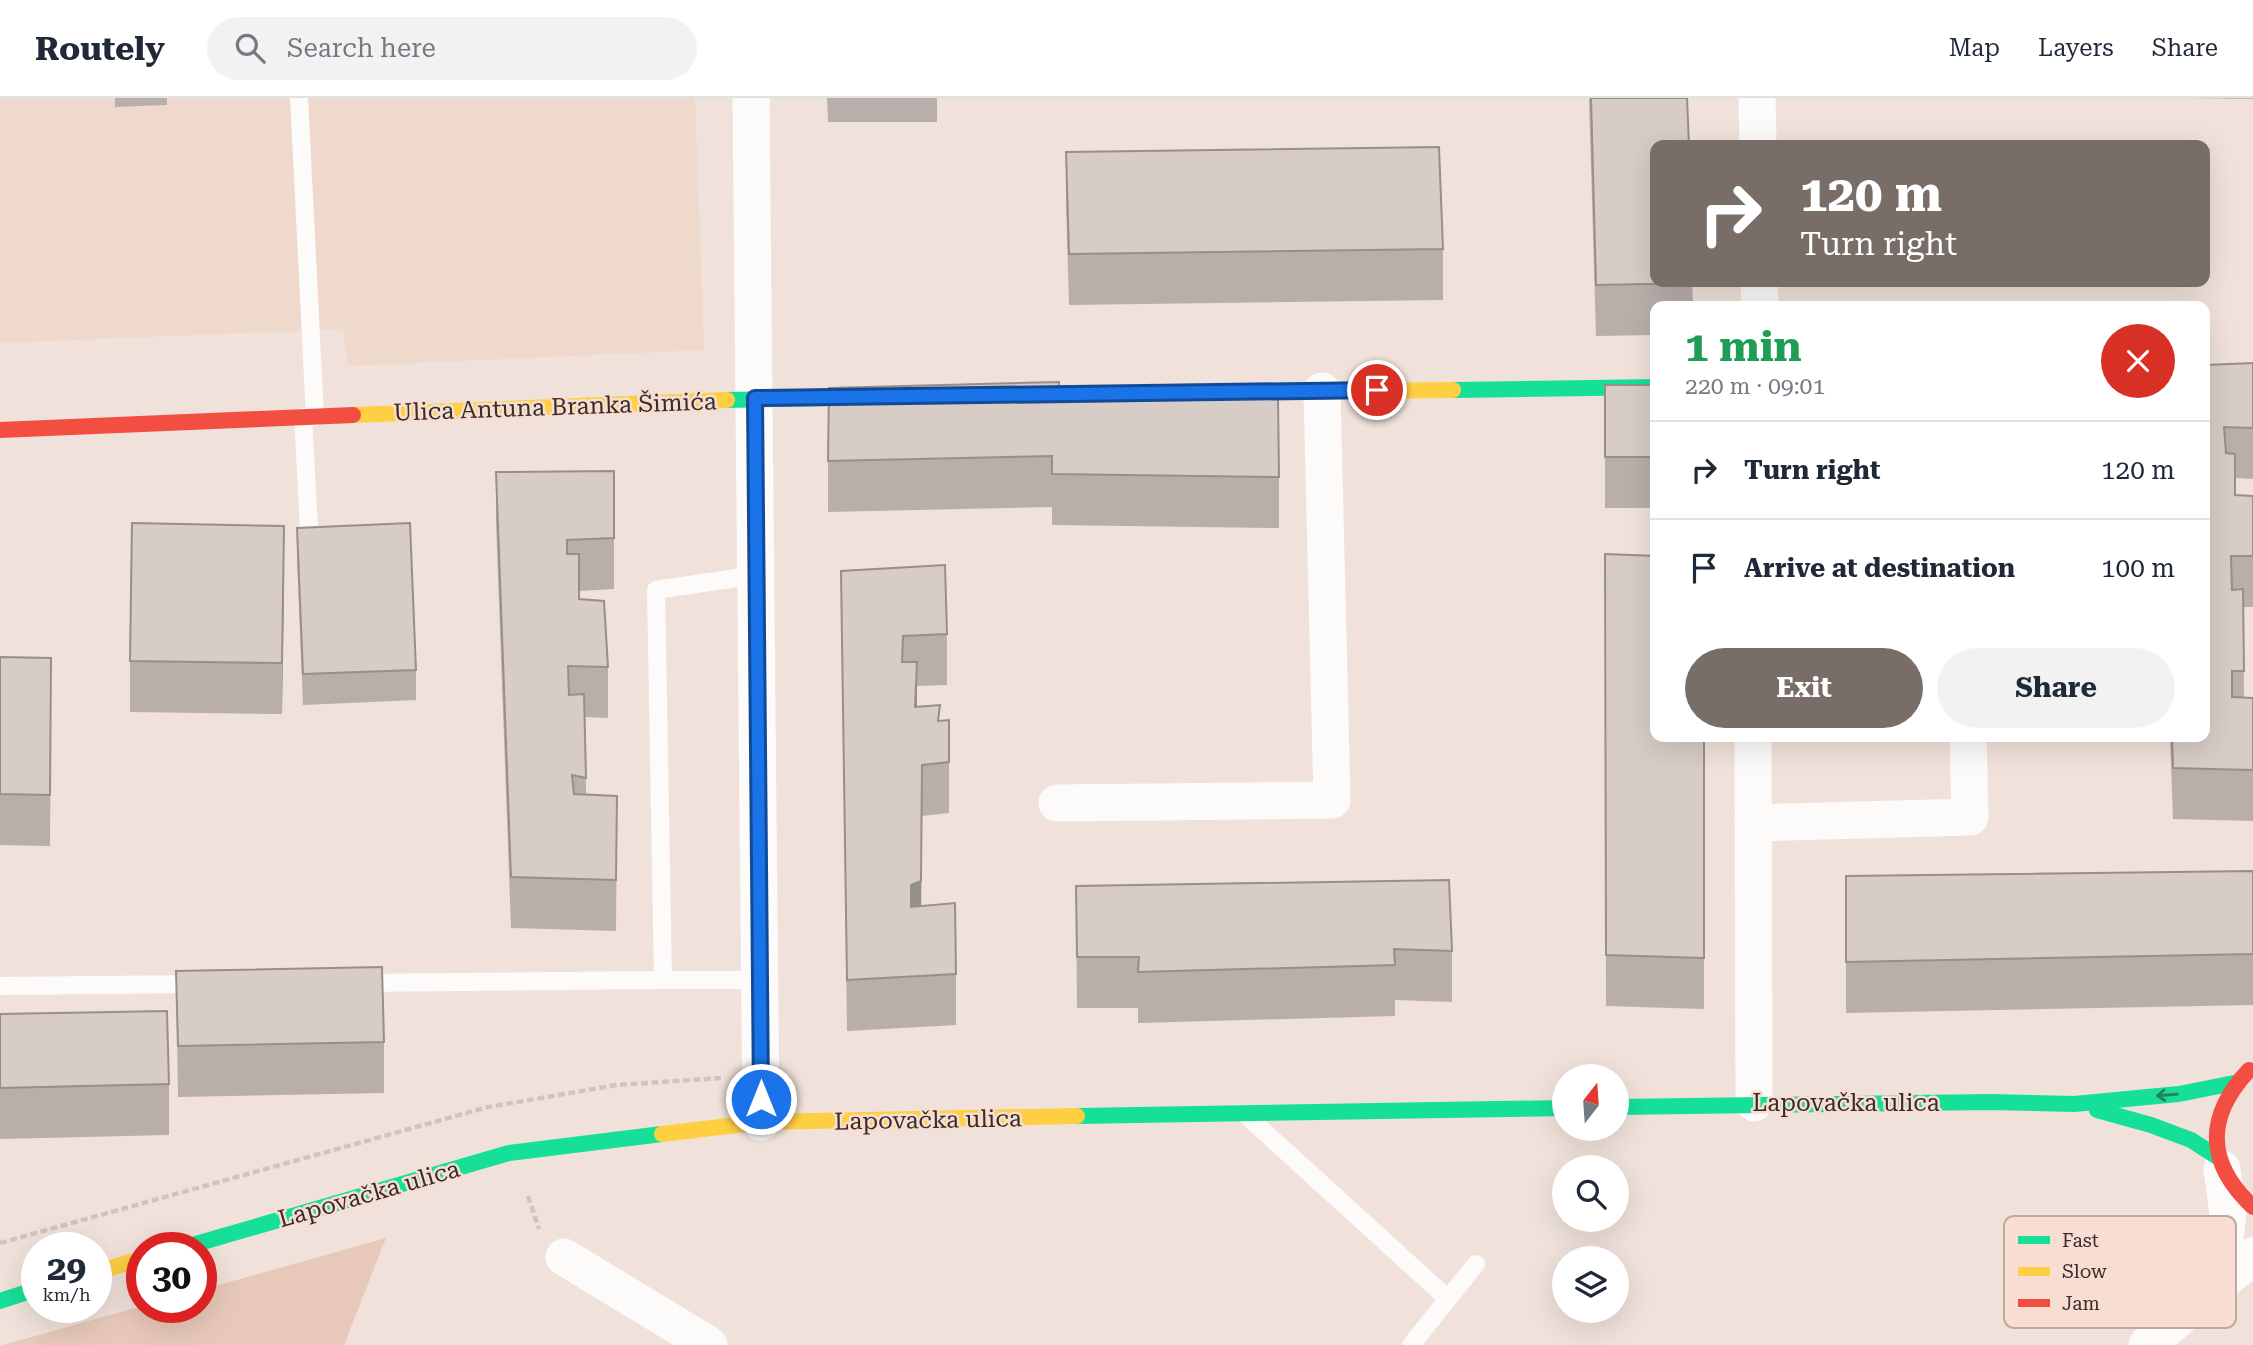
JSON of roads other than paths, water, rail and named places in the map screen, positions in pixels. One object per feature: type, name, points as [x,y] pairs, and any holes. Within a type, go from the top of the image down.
[{"type":"main road","points":[[990,395],[1650,387]]},
{"type":"main road","name":"Ulica Antuna Branka Šimića","points":[[0,430],[755,398],[893,397]]},
{"type":"main road","points":[[2253,1066],[2234,1083],[2221,1106],[2216,1132],[2220,1164],[2234,1189],[2253,1207]]},
{"type":"main road","name":"Lapovačka ulica","points":[[1629,1107],[1754,1103],[2074,1104],[2179,1094],[2234,1083]]},
{"type":"main road","name":"Lapovačka ulica","points":[[2074,1104],[2191,1140],[2220,1164]]},
{"type":"main road","name":"Lapovačka ulica","points":[[217,1238],[509,1153],[761,1122],[1552,1108]]},
{"type":"main road","points":[[0,1301],[21,1294]]},
{"type":"street","points":[[751,98],[761,1122]]},
{"type":"street","points":[[1757,98],[1758,140]]},
{"type":"street","points":[[1057,803],[1332,800],[1322,391]]},
{"type":"street","points":[[1753,742],[1754,1103]]},
{"type":"street","points":[[1753,823],[1970,817],[1968,742]]},
{"type":"street","points":[[2220,1164],[2228,1216]]},
{"type":"street","points":[[2236,1271],[2253,1256]]},
{"type":"street","points":[[564,1257],[709,1345]]},
{"type":"street","points":[[2147,1345],[2169,1328]]},
{"type":"lane","points":[[299,98],[309,417],[309,528]]},
{"type":"lane","points":[[663,980],[656,590],[756,575]]},
{"type":"lane","points":[[345,983],[760,980]]},
{"type":"lane","points":[[0,986],[221,984]]},
{"type":"lane","points":[[1245,1115],[1448,1299]]},
{"type":"lane","points":[[1411,1345],[1476,1264]]}]
